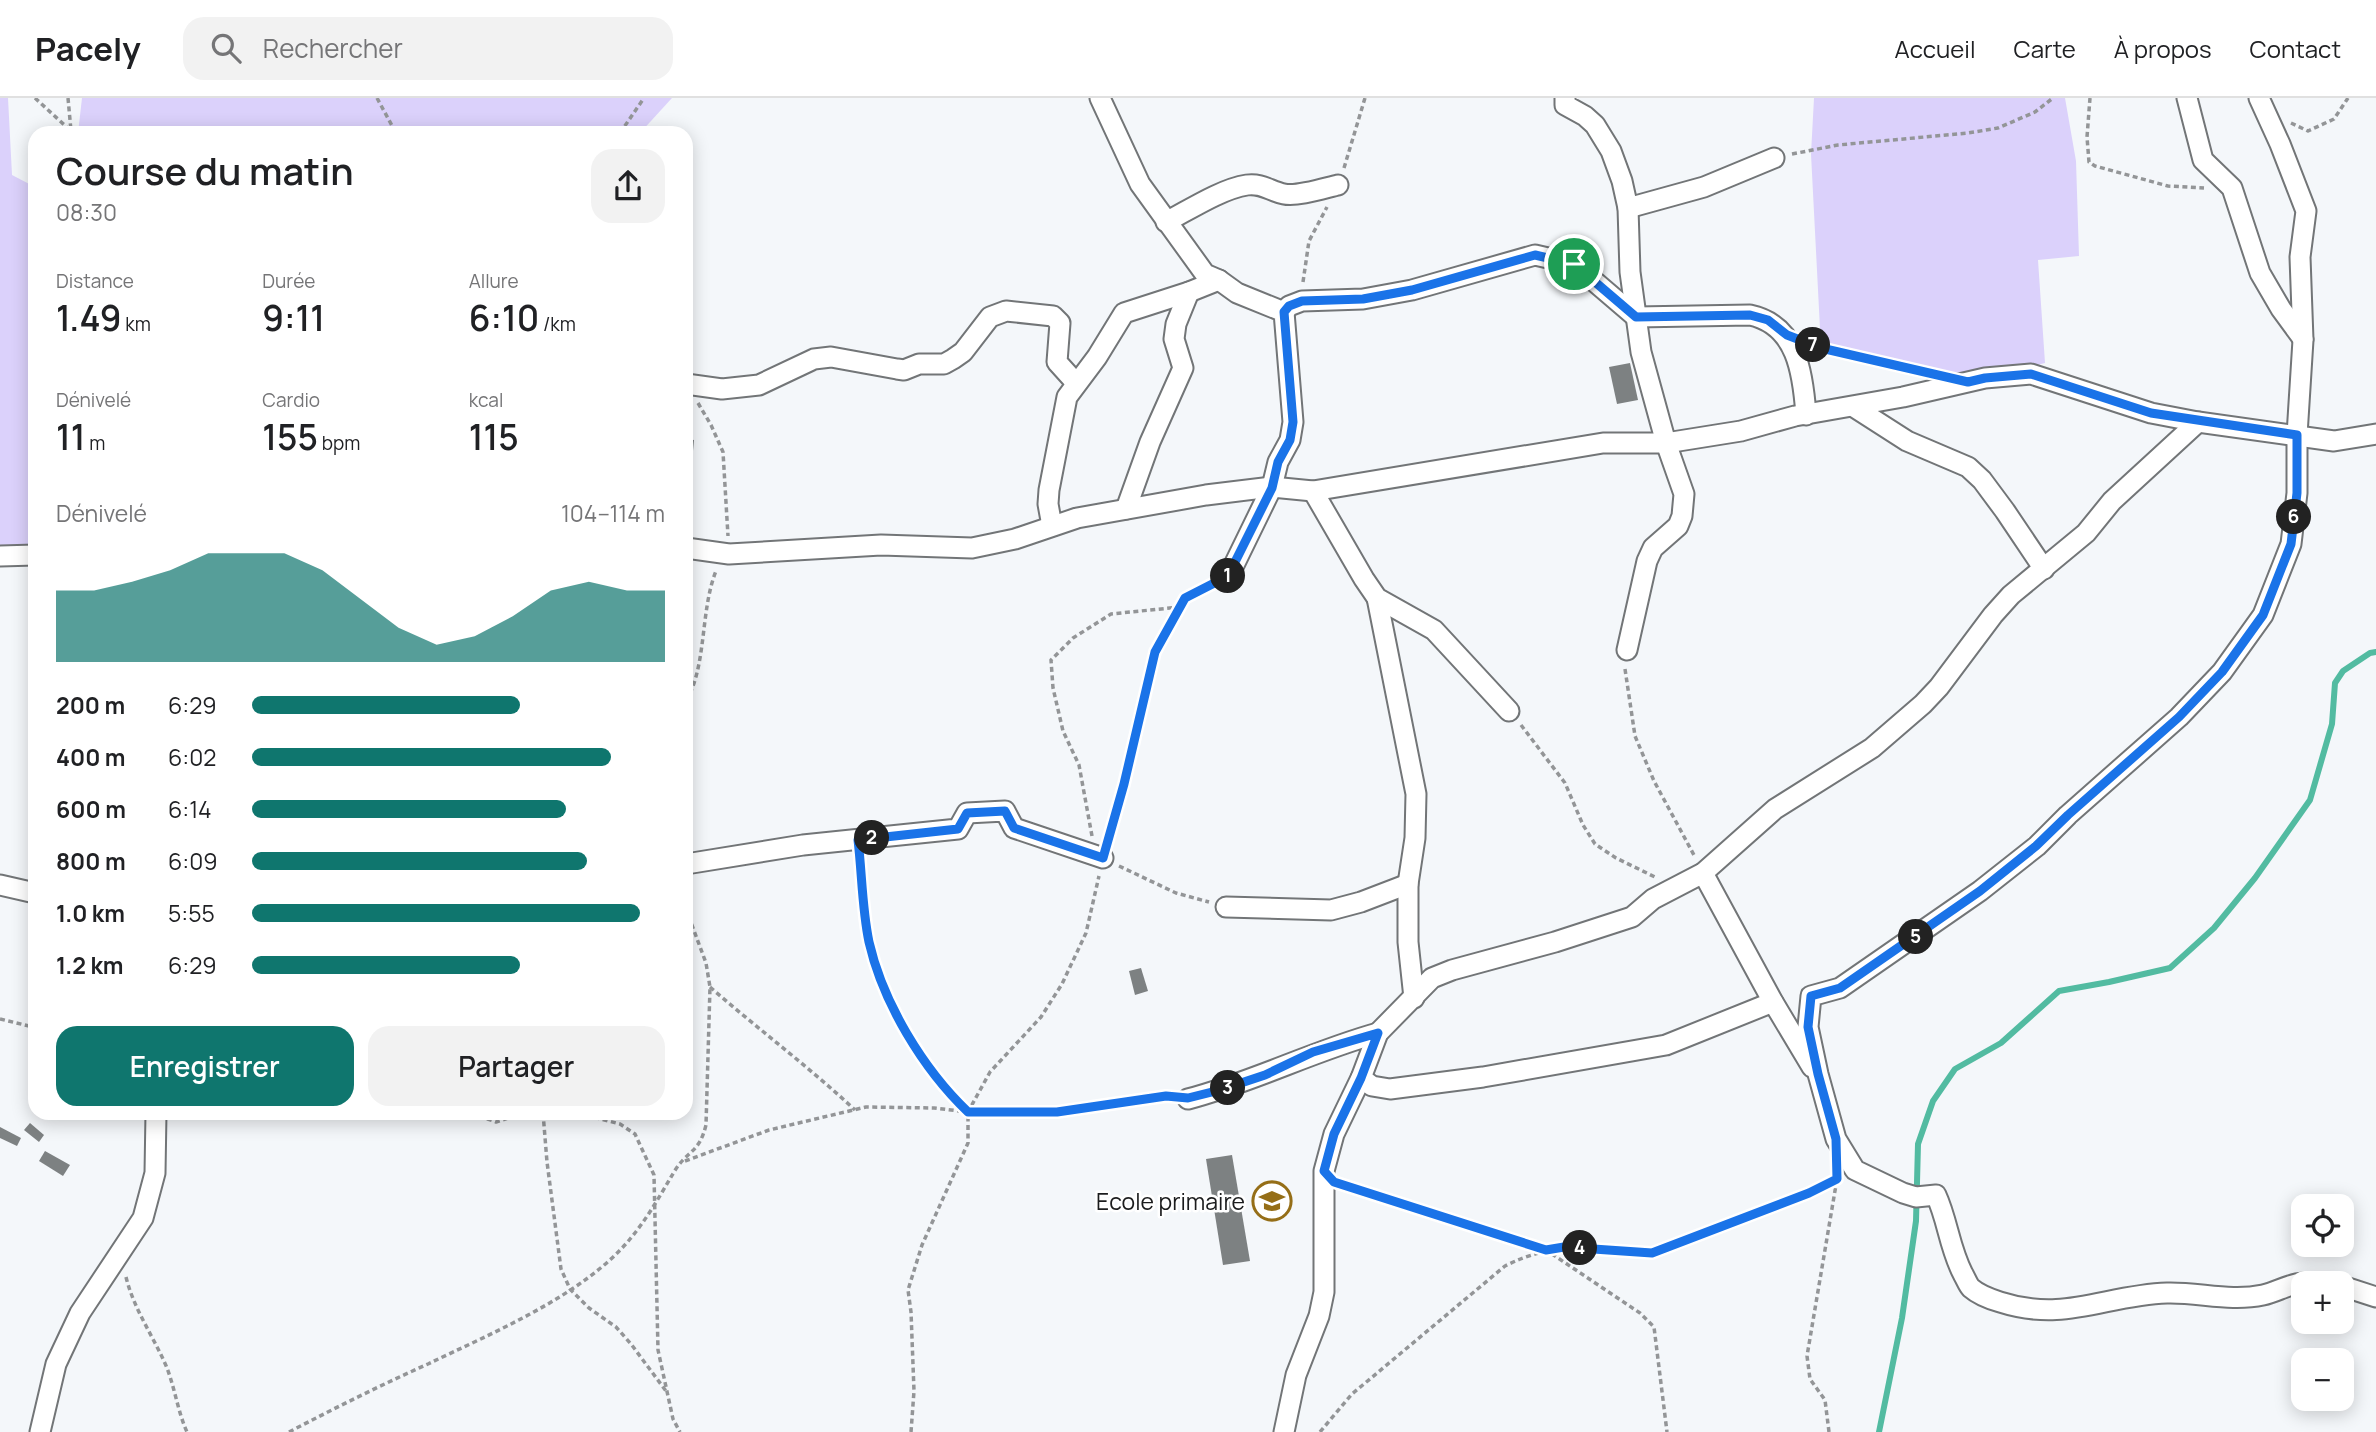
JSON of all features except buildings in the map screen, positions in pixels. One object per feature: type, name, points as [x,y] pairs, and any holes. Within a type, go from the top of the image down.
[{"type":"street","points":[[1100,98],[1140,184],[1205,274],[1237,293],[1284,312]]},
{"type":"street","points":[[1565,98],[1565,105],[1595,125],[1611,151],[1622,181],[1628,208],[1630,272],[1641,352],[1666,443],[1684,494],[1678,526],[1653,548],[1627,650]]},
{"type":"street","points":[[2187,98],[2203,160],[2232,188],[2260,272],[2303,340]]},
{"type":"street","points":[[2261,104],[2306,211],[2300,257],[2303,340],[2297,435],[2297,493],[2291,544],[2263,615],[2222,672],[2179,717],[2036,846],[1980,891],[1840,988],[1811,996],[1808,1027],[1836,1139],[1855,1170],[1903,1193],[1916,1196],[1936,1195],[1943,1210],[1952,1254],[1970,1287],[1989,1298],[2021,1309],[2064,1310],[2086,1308],[2148,1294],[2185,1292],[2225,1298],[2263,1295],[2291,1284]]},
{"type":"street","points":[[1628,208],[1704,187],[1774,158]]},
{"type":"street","points":[[1166,222],[1244,186],[1259,185],[1284,194],[1293,194],[1338,184]]},
{"type":"street","points":[[1233,567],[1272,488],[1278,462],[1290,440],[1293,422],[1284,312],[1289,306],[1302,301],[1363,299],[1412,290],[1535,255],[1574,264],[1636,317],[1750,315],[1768,320],[1787,335],[1801,372],[1806,415]]},
{"type":"street","points":[[1052,526],[1048,504],[1051,476],[1067,397],[1076,383],[1097,357],[1124,313],[1219,280]]},
{"type":"street","points":[[1126,509],[1150,442],[1182,368],[1174,339],[1176,324],[1189,292]]},
{"type":"street","points":[[693,385],[722,389],[759,386],[814,359],[831,357],[904,370],[919,364],[944,364],[963,352],[990,317],[1006,311],[1053,316],[1060,323],[1058,362],[1076,383]]},
{"type":"street","points":[[693,549],[729,554],[881,545],[972,548],[1015,540],[1077,518],[1206,495],[1272,488],[1313,491],[1602,443],[1666,443],[1741,431],[1985,378],[2031,374],[2151,413],[2198,422],[2334,441],[2376,434]]},
{"type":"street","points":[[1854,407],[1907,441],[1968,467],[1982,480],[2005,510],[2044,569]]},
{"type":"street","points":[[1284,1432],[1296,1375],[1319,1317],[1324,1292],[1324,1171],[1334,1134],[1361,1078],[1378,1033],[1432,978],[1632,917],[1653,899],[1703,873],[1775,809],[1872,748],[1939,687],[2011,595],[2086,533],[2112,501],[2198,422]]},
{"type":"street","points":[[1313,491],[1377,598],[1416,794],[1415,838],[1408,884],[1408,942],[1414,998]]},
{"type":"street","points":[[0,556],[28,555]]},
{"type":"street","points":[[1377,598],[1434,630],[1509,711]]},
{"type":"street","points":[[693,863],[803,845],[958,829],[967,813],[1005,811],[1014,828],[1103,858]]},
{"type":"street","points":[[1703,873],[1773,1002],[1818,1074]]},
{"type":"street","points":[[1226,907],[1331,910],[1408,884]]},
{"type":"street","points":[[0,885],[28,891]]},
{"type":"street","points":[[1361,1078],[1372,1086],[1390,1089],[1483,1077],[1666,1045],[1773,1002]]},
{"type":"street","points":[[1188,1098],[1254,1079],[1313,1052],[1378,1033]]},
{"type":"street","points":[[40,1432],[56,1364],[80,1313],[143,1218],[155,1172],[156,1120]]},
{"type":"street","points":[[2354,1290],[2376,1297]]},
{"type":"path","points":[[35,98],[65,126]]},
{"type":"path","points":[[68,98],[70,126]]},
{"type":"path","points":[[377,98],[393,126]]},
{"type":"path","points":[[625,126],[644,98]]},
{"type":"path","points":[[1774,158],[1838,145],[1956,135],[1998,128],[2035,111],[2053,98]]},
{"type":"path","points":[[2090,98],[2087,158],[2095,166],[2168,186],[2232,188]]},
{"type":"path","points":[[2261,104],[2308,131],[2334,119],[2348,98]]},
{"type":"path","points":[[1787,335],[1821,348],[1933,374]]},
{"type":"path","points":[[911,1432],[914,1391],[908,1290],[922,1245],[968,1143],[968,1112],[990,1072],[1041,1017],[1062,984],[1086,933],[1155,652],[1185,598],[1228,576],[1233,567]]},
{"type":"path","points":[[1180,607],[1111,614],[1073,638],[1051,660],[1053,688],[1063,731],[1079,765],[1093,838],[1103,858],[1147,881],[1226,907]]},
{"type":"path","points":[[1627,650],[1624,662],[1635,736],[1654,781],[1703,873]]},
{"type":"path","points":[[1509,711],[1532,737],[1565,783],[1583,825],[1595,844],[1616,858],[1676,887]]},
{"type":"path","points":[[858,840],[869,939],[881,984],[917,1049],[947,1093],[968,1112]]},
{"type":"path","points":[[289,1432],[545,1306],[595,1271],[630,1240],[680,1163],[697,1149],[706,1125],[710,987],[693,929]]},
{"type":"path","points":[[710,987],[769,1039],[819,1076],[855,1110]]},
{"type":"path","points":[[0,1019],[28,1026]]},
{"type":"path","points":[[680,1163],[769,1130],[866,1107],[968,1112],[1057,1112],[1166,1096],[1188,1098]]},
{"type":"path","points":[[544,1120],[561,1269],[570,1289],[589,1308],[624,1335],[667,1392]]},
{"type":"path","points":[[605,1120],[620,1124],[635,1134],[654,1175],[657,1350],[673,1419],[680,1432]]},
{"type":"path","points":[[1324,1171],[1334,1182],[1546,1250],[1640,1313],[1654,1327],[1667,1432]]},
{"type":"path","points":[[1320,1432],[1352,1394],[1505,1266],[1523,1257],[1564,1247],[1652,1253],[1809,1193],[1837,1179],[1807,1356],[1810,1379],[1825,1400],[1829,1432]]},
{"type":"path","points":[[127,1243],[126,1277],[131,1298],[176,1390],[187,1432]]},
{"type":"shaded area","points":[[0,98],[8,98],[12,175],[28,183],[28,555],[0,556]]},
{"type":"shaded area","points":[[82,98],[672,98],[646,126],[79,126]]},
{"type":"shaded area","points":[[1814,98],[2065,98],[2076,161],[2079,256],[2038,260],[2045,363],[1968,382],[1821,348],[1811,154]]},
{"type":"waterway","points":[[1879,1432],[1902,1318],[1916,1221],[1918,1144],[1933,1101],[1955,1069],[2001,1043],[2059,991],[2170,968],[2214,928],[2255,878],[2310,800],[2332,724],[2335,683],[2343,671],[2370,653],[2376,652]]},
{"type":"place","name":"Ecole primaire","points":[[1272,1201]]},
{"type":"route","points":[[1535,255],[1574,264],[1636,317],[1750,315],[1768,320],[1787,335],[1821,348],[1968,382],[2031,374],[2151,413],[2297,435],[2297,493],[2291,544],[2263,615],[2222,672],[2179,717],[2036,846],[1939,921],[1840,988],[1811,996],[1808,1027],[1836,1139],[1837,1179],[1746,1218],[1652,1253],[1564,1247],[1546,1250],[1334,1182],[1324,1171],[1334,1134],[1361,1078],[1378,1033],[1313,1052],[1265,1075],[1188,1098],[1166,1096],[1057,1112],[968,1112],[947,1093],[917,1049],[881,984],[869,939],[858,840],[958,829],[967,813],[1005,811],[1014,828],[1103,858],[1124,784],[1155,652],[1185,598],[1228,576],[1272,488],[1278,462],[1290,440],[1293,422],[1284,312],[1296,302],[1363,299],[1412,290],[1535,255]]}]
